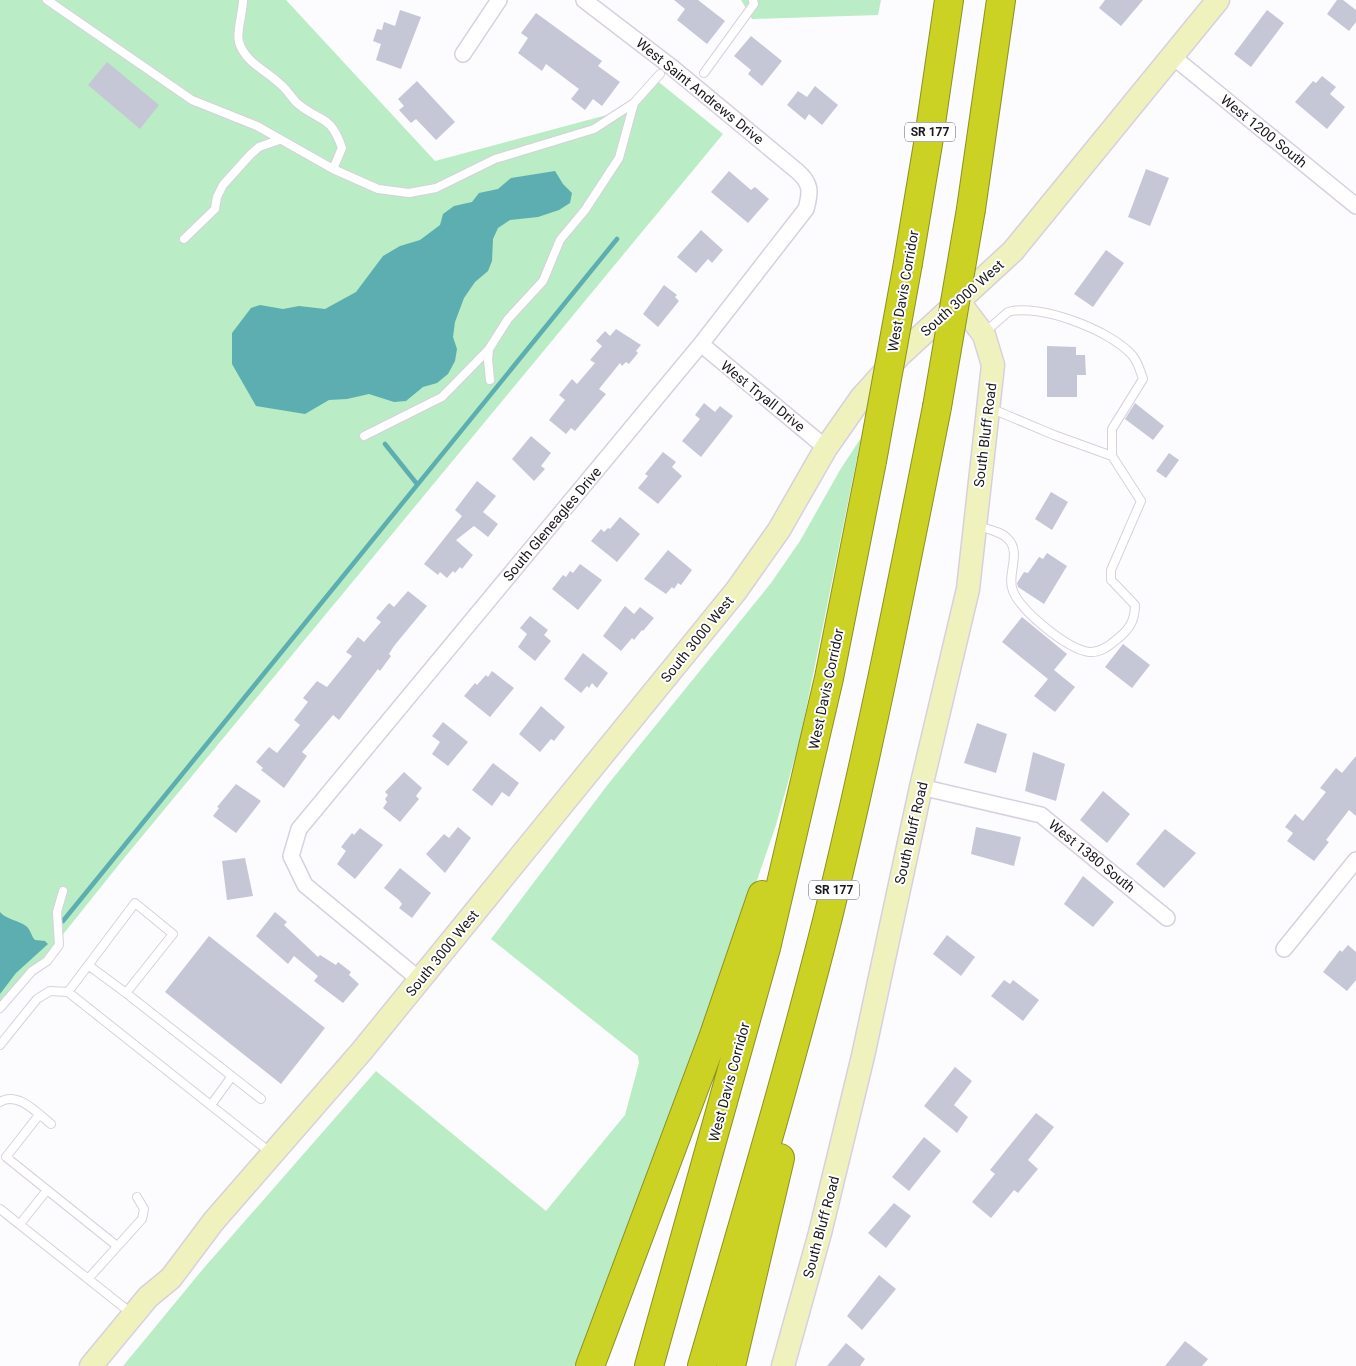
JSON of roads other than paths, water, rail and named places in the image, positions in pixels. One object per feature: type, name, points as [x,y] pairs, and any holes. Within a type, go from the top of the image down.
[{"type":"highway","name":"West Davis Corridor","points":[[649,1366],[766,948],[806,779],[855,553],[872,461],[928,144],[949,0]]},
{"type":"highway","name":"SR 177","points":[[702,1366],[800,1025],[866,759],[937,407],[971,209],[1001,0]]},
{"type":"highway","points":[[590,1366],[713,1038],[777,850],[806,779]]},
{"type":"highway","points":[[731,1366],[848,870],[854,803]]},
{"type":"main road","name":"South 3000 West","points":[[91,1366],[148,1297],[171,1278],[213,1222],[319,1102],[736,591],[779,530],[826,448],[857,404],[919,337],[996,268],[1030,230],[1218,0]]},
{"type":"main road","name":"South Bluff Road","points":[[783,1366],[820,1233],[863,1056],[921,786],[968,589],[992,366],[988,344],[983,334],[959,302]]},
{"type":"main road","name":"South 3000 West","points":[[112,1366],[157,1307],[165,1294],[171,1278]]},
{"type":"street","points":[[462,54],[499,0]]},
{"type":"street","name":"West Saint Andrews Drive","points":[[584,0],[674,69],[797,171],[808,182],[810,188]]},
{"type":"street","name":"West 1200 South","points":[[1172,56],[1356,206]]},
{"type":"street","name":"South Gleneagles Drive","points":[[420,980],[305,885],[291,856],[299,829],[701,344],[806,209],[810,188]]},
{"type":"street","name":"West Tryall Drive","points":[[701,344],[826,448]]},
{"type":"street","name":"West 1380 South","points":[[921,786],[1041,814],[1168,918]]},
{"type":"street","points":[[1284,949],[1354,866]]},
{"type":"lane","points":[[47,0],[192,100],[257,126],[333,169],[378,190],[409,193],[436,188],[495,159],[594,129],[634,102],[660,74]]},
{"type":"lane","points":[[243,0],[238,41],[247,58],[281,84],[298,104],[323,118],[336,131],[342,148],[333,169]]},
{"type":"lane","points":[[704,73],[754,4],[753,0]]},
{"type":"lane","points":[[364,436],[442,397],[490,349],[508,319],[543,281],[560,240],[585,210],[619,158],[634,102]]},
{"type":"lane","points":[[184,239],[215,209],[217,198],[223,185],[250,155],[259,147],[279,140]]},
{"type":"lane","points":[[974,525],[1008,539],[1014,549],[1012,589],[1020,603],[1035,618],[1069,644],[1089,652],[1106,649],[1127,632],[1135,617],[1135,605],[1111,580],[1111,570],[1141,501],[1112,456],[1112,429],[1143,379],[1139,365],[1131,353],[1086,326],[1051,315],[1029,311],[1008,312],[983,334]]},
{"type":"lane","points":[[490,349],[488,360],[490,380]]},
{"type":"lane","points":[[988,408],[1112,456]]},
{"type":"lane","points":[[0,1008],[32,971],[47,961],[59,945],[57,912],[63,891]]},
{"type":"lane","points":[[68,992],[135,903],[173,934],[126,993]]},
{"type":"lane","points":[[88,965],[261,1099]]},
{"type":"lane","points":[[0,1045],[37,999],[50,991],[68,992],[272,1154]]},
{"type":"lane","points":[[211,1104],[232,1076]]},
{"type":"lane","points":[[0,1102],[11,1098],[20,1100],[51,1124]]},
{"type":"lane","points":[[39,1115],[6,1157],[117,1246]]},
{"type":"lane","points":[[20,1224],[47,1190]]},
{"type":"lane","points":[[88,1279],[142,1219],[144,1209],[137,1197]]},
{"type":"lane","points":[[0,1208],[133,1314]]},
{"type":"water","points":[[555,171],[563,184],[572,193],[570,203],[559,210],[538,217],[510,220],[498,228],[493,239],[492,261],[488,271],[475,282],[464,298],[455,322],[453,337],[457,349],[455,361],[448,374],[437,383],[423,387],[406,401],[394,402],[369,394],[347,399],[329,400],[305,414],[256,406],[232,364],[232,333],[251,308],[260,305],[283,309],[299,306],[325,309],[356,292],[383,256],[400,246],[420,240],[440,225],[443,214],[454,206],[472,202],[479,193],[498,189],[511,178]]},
{"type":"water","points":[[0,912],[6,917],[26,926],[35,940],[45,941],[48,944],[16,973],[0,994]]},
{"type":"waterway","points":[[63,921],[617,239]]},
{"type":"waterway","points":[[385,444],[417,484]]}]
